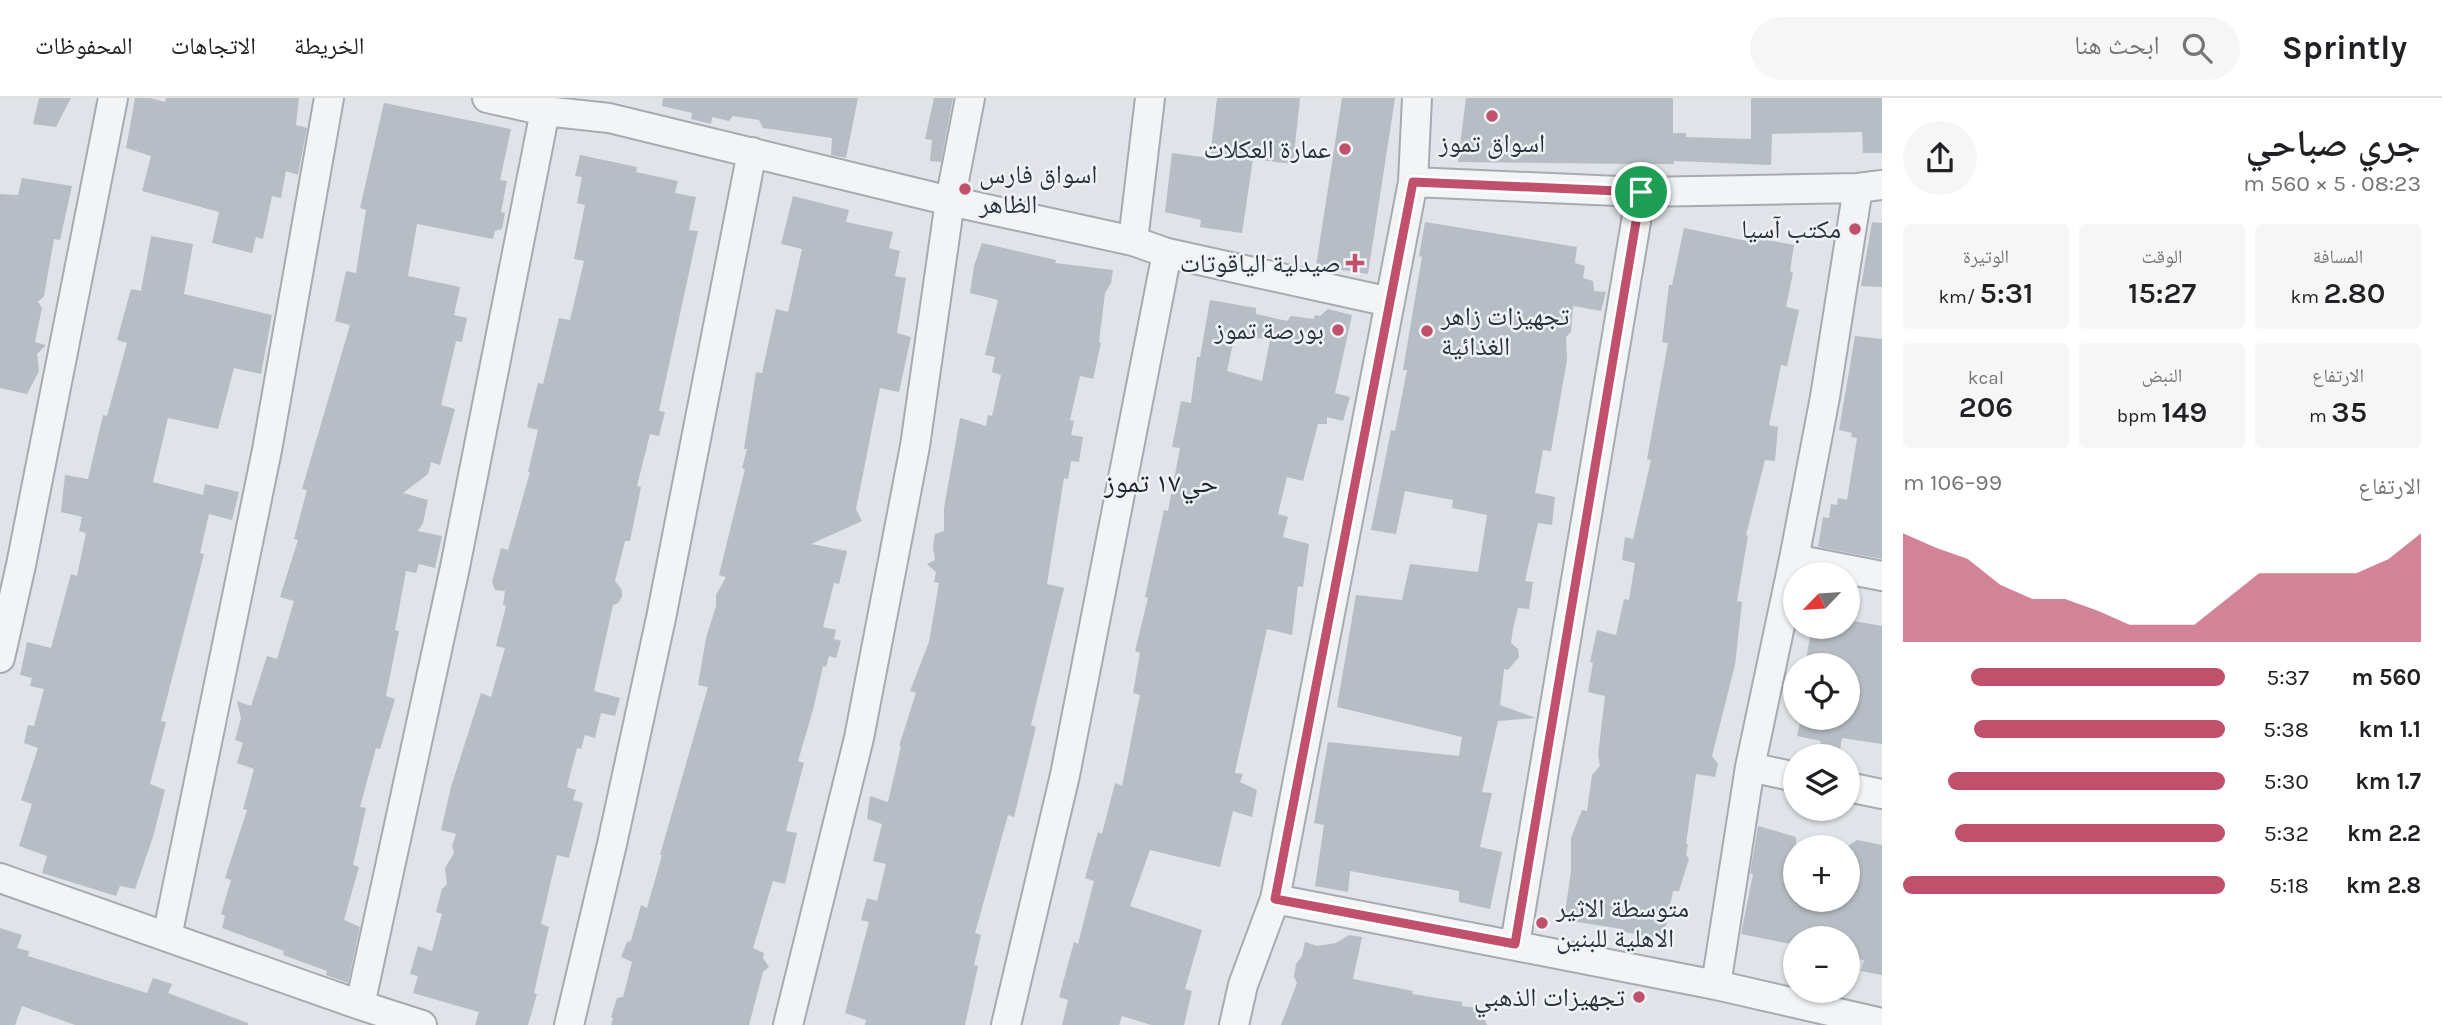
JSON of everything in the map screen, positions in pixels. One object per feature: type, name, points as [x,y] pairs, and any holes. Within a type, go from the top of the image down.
[{"type":"street","points":[[0,658],[10,563],[113,98]]},
{"type":"street","points":[[167,937],[267,450],[329,98]]},
{"type":"street","points":[[486,98],[545,111],[611,108],[752,152],[950,201],[1133,240],[1167,253],[1390,302]]},
{"type":"street","points":[[788,1025],[864,711],[915,446],[950,201],[970,98]]},
{"type":"street","points":[[1133,240],[1150,98]]},
{"type":"street","points":[[1234,1025],[1243,985],[1275,899],[1413,182],[1417,98]]},
{"type":"street","points":[[360,1005],[455,567],[545,111]]},
{"type":"street","points":[[569,1025],[661,618],[752,152]]},
{"type":"street","points":[[1413,182],[1641,192],[1870,187],[1750,767],[1716,985]]},
{"type":"street","points":[[1515,944],[1641,192]]},
{"type":"street","points":[[1006,1025],[1065,775],[1167,253]]},
{"type":"street","points":[[1794,559],[1882,576]]},
{"type":"street","points":[[1750,767],[1783,773]]},
{"type":"street","points":[[1860,789],[1882,794]]},
{"type":"street","points":[[0,878],[422,1025]]},
{"type":"street","points":[[1275,899],[1716,985],[1882,1023]]},
{"type":"building","points":[[39,98],[71,98],[56,127],[33,124]]},
{"type":"building","points":[[135,98],[165,102],[166,98],[299,98],[296,125],[307,128],[298,175],[286,171],[281,198],[272,196],[263,239],[256,237],[252,253],[212,243],[219,212],[142,191],[151,156],[126,148]]},
{"type":"building","points":[[663,98],[858,98],[846,158],[831,155],[832,138],[763,128],[759,120],[733,116],[729,121],[712,117],[711,124],[691,119],[692,113],[662,106]]},
{"type":"building","points":[[934,98],[953,98],[941,162],[930,161],[932,140],[925,139]]},
{"type":"building","points":[[1217,98],[1300,98],[1293,164],[1253,159],[1242,233],[1200,227],[1201,220],[1165,212],[1172,153],[1210,158]]},
{"type":"building","points":[[1342,98],[1395,98],[1368,274],[1316,266]]},
{"type":"building","points":[[1466,98],[1673,98],[1673,133],[1686,133],[1686,137],[1751,139],[1751,98],[1882,98],[1882,153],[1863,153],[1862,132],[1772,134],[1771,165],[1674,161],[1674,164],[1458,162]]},
{"type":"building","points":[[384,103],[511,129],[500,180],[507,181],[501,212],[505,213],[502,229],[495,231],[493,239],[417,224],[408,276],[460,287],[454,315],[467,318],[462,342],[456,341],[441,405],[455,409],[440,465],[431,462],[428,474],[403,493],[428,500],[423,523],[418,531],[442,536],[435,568],[419,564],[416,573],[406,571],[395,630],[399,631],[386,696],[395,699],[380,749],[376,748],[360,807],[366,808],[353,865],[359,867],[344,920],[360,927],[348,983],[326,975],[327,971],[283,955],[284,951],[222,928],[225,916],[221,914],[231,880],[225,878],[247,810],[243,809],[254,769],[237,763],[243,743],[235,740],[241,718],[237,701],[251,706],[267,656],[277,659],[294,601],[280,597],[298,540],[294,539],[307,490],[302,489],[350,325],[335,321],[346,271],[356,273],[366,210],[360,208]]},
{"type":"building","points":[[580,155],[637,167],[636,172],[678,181],[675,193],[696,197],[689,230],[698,231],[659,411],[665,412],[659,436],[650,434],[637,486],[641,487],[630,541],[625,541],[615,581],[622,590],[622,597],[613,605],[594,691],[620,698],[615,716],[601,713],[595,738],[585,735],[581,749],[577,748],[567,787],[576,790],[573,800],[583,803],[569,858],[557,855],[541,924],[549,927],[534,993],[537,994],[528,1025],[475,1025],[479,1012],[413,993],[418,976],[410,974],[418,946],[432,951],[442,914],[436,912],[442,889],[447,884],[445,868],[454,853],[452,846],[456,834],[441,830],[451,787],[481,693],[491,697],[505,648],[496,646],[506,606],[503,605],[505,591],[495,590],[492,582],[501,548],[508,550],[530,472],[538,430],[527,427],[538,383],[543,384],[559,318],[570,320],[584,261],[574,259],[585,205],[577,203],[582,177],[575,176]]},
{"type":"building","points":[[22,178],[72,186],[60,240],[54,239],[44,296],[38,302],[42,308],[35,342],[46,345],[37,354],[39,371],[27,394],[0,388],[0,194],[18,195]]},
{"type":"building","points":[[793,196],[849,210],[846,222],[893,232],[889,248],[900,251],[895,276],[906,278],[897,333],[911,337],[899,392],[880,388],[856,509],[862,521],[811,544],[847,551],[839,584],[834,583],[823,627],[836,630],[834,639],[841,641],[836,658],[829,656],[826,667],[823,666],[798,761],[804,763],[786,831],[797,833],[785,884],[773,881],[753,948],[764,953],[763,958],[769,967],[763,972],[749,1025],[611,1025],[617,998],[623,997],[632,962],[621,957],[627,942],[631,941],[641,905],[647,908],[708,687],[698,685],[706,638],[716,606],[716,595],[726,577],[719,575],[745,469],[742,468],[747,449],[744,449],[756,372],[762,373],[776,309],[788,312],[802,249],[781,244]]},
{"type":"building","points":[[1425,222],[1577,247],[1575,263],[1585,266],[1583,278],[1593,281],[1594,291],[1606,292],[1601,311],[1573,306],[1571,332],[1566,337],[1567,360],[1551,451],[1543,450],[1535,493],[1555,497],[1552,525],[1538,523],[1525,581],[1533,582],[1529,609],[1518,608],[1511,643],[1518,649],[1519,657],[1508,670],[1504,669],[1500,705],[1536,718],[1498,721],[1482,792],[1492,793],[1480,847],[1502,852],[1490,909],[1459,902],[1459,891],[1350,871],[1348,892],[1315,886],[1324,825],[1314,823],[1328,742],[1459,756],[1462,737],[1337,707],[1356,595],[1402,600],[1410,564],[1478,572],[1487,515],[1452,508],[1453,500],[1405,491],[1396,534],[1371,530],[1391,430],[1395,431],[1407,370],[1403,370],[1422,257],[1419,256]]},
{"type":"building","points":[[1872,222],[1882,223],[1882,287],[1861,286]]},
{"type":"building","points":[[1684,228],[1747,241],[1747,236],[1794,245],[1790,271],[1793,273],[1786,307],[1799,310],[1787,366],[1781,365],[1769,425],[1778,427],[1775,461],[1765,460],[1746,535],[1748,536],[1737,601],[1742,602],[1735,665],[1712,756],[1718,764],[1715,777],[1696,774],[1686,844],[1686,855],[1689,859],[1679,891],[1673,891],[1663,940],[1621,931],[1622,929],[1564,920],[1571,871],[1571,838],[1582,810],[1587,811],[1592,775],[1600,766],[1598,755],[1605,696],[1588,692],[1593,663],[1590,662],[1597,630],[1616,635],[1624,599],[1629,600],[1635,563],[1622,560],[1625,537],[1633,539],[1651,460],[1647,459],[1668,343],[1662,342],[1669,285],[1672,285]]},
{"type":"building","points":[[151,236],[193,244],[184,294],[272,315],[261,374],[234,368],[218,429],[168,418],[153,482],[203,495],[205,484],[239,492],[232,520],[209,514],[200,553],[204,554],[161,721],[166,722],[150,784],[165,790],[153,837],[135,889],[120,886],[116,896],[42,873],[47,856],[19,846],[32,804],[21,800],[38,748],[24,743],[28,725],[34,726],[44,689],[30,686],[32,678],[20,675],[27,642],[51,648],[71,574],[77,576],[86,533],[79,531],[82,517],[61,512],[65,475],[88,479],[103,415],[107,416],[127,343],[117,340],[131,289],[141,291]]},
{"type":"building","points":[[982,243],[1056,260],[1055,263],[1113,270],[1111,283],[1105,293],[1101,343],[1093,379],[1080,376],[1070,420],[1074,421],[1071,435],[1083,437],[1079,462],[1071,461],[1068,479],[1064,478],[1047,584],[1064,588],[1031,725],[1036,727],[1014,817],[1008,815],[975,933],[981,935],[974,965],[978,966],[965,1025],[865,1025],[866,1020],[845,1013],[869,922],[861,920],[867,898],[877,901],[886,864],[873,861],[882,824],[867,819],[870,796],[888,802],[899,746],[916,693],[910,691],[929,642],[939,583],[934,582],[936,572],[927,564],[935,560],[935,534],[944,531],[944,508],[960,418],[986,426],[988,415],[992,416],[1001,375],[992,372],[995,357],[985,355],[998,300],[970,293],[974,266]]},
{"type":"building","points":[[1210,300],[1256,308],[1256,314],[1287,321],[1291,316],[1314,319],[1315,315],[1320,316],[1328,309],[1352,315],[1335,393],[1350,397],[1343,421],[1327,417],[1327,424],[1318,424],[1303,481],[1287,477],[1278,514],[1288,517],[1283,537],[1309,544],[1303,587],[1298,586],[1292,635],[1267,629],[1238,758],[1235,773],[1243,774],[1240,782],[1257,790],[1252,817],[1233,811],[1220,867],[1150,850],[1130,906],[1202,930],[1185,989],[1192,991],[1184,1025],[1151,1025],[1122,1016],[1119,1025],[1062,1025],[1068,1000],[1059,997],[1074,942],[1078,944],[1094,881],[1085,878],[1098,832],[1102,834],[1115,783],[1122,786],[1140,695],[1133,693],[1140,653],[1135,651],[1164,510],[1168,511],[1180,448],[1172,447],[1181,401],[1191,403],[1197,357],[1200,357]],"holes":[[[1235,334],[1270,340],[1262,381],[1227,371]]]},
{"type":"building","points":[[1855,336],[1882,339],[1882,559],[1818,547],[1823,517],[1829,518],[1831,504],[1837,505],[1838,498],[1847,500],[1857,438],[1851,437],[1852,433],[1839,430]]},
{"type":"building","points":[[1860,622],[1882,626],[1882,744],[1842,738],[1841,744],[1820,744],[1821,741],[1797,736],[1798,730],[1860,730],[1860,653],[1807,653],[1810,639],[1860,639]]},
{"type":"building","points":[[1758,826],[1789,835],[1783,835],[1783,912],[1860,912],[1860,841],[1882,845],[1882,975],[1861,971],[1864,960],[1860,959],[1860,926],[1783,926],[1783,942],[1741,934],[1753,874],[1750,873]]},
{"type":"building","points":[[0,928],[22,935],[17,948],[29,951],[28,956],[147,993],[153,978],[172,984],[168,993],[248,1025],[75,1025],[22,1006],[15,1025],[0,1025]]},
{"type":"building","points":[[1349,935],[1362,937],[1353,979],[1413,991],[1412,994],[1462,1002],[1462,1006],[1479,1008],[1487,1025],[1281,1025],[1297,983],[1294,977],[1296,964],[1302,956],[1305,942],[1317,946],[1336,943]]},
{"type":"place","name":"اسواق تموز","points":[[1492,116]]},
{"type":"place","name":"عمارة العكلات","points":[[1345,149]]},
{"type":"place","name":"اسواق فارس الظاهر","points":[[965,189]]},
{"type":"place","name":"مكتب آسيا","points":[[1855,229]]},
{"type":"place","name":"صيدلية الياقوتات","points":[[1355,263]]},
{"type":"place","name":"بورصة تموز","points":[[1338,330]]},
{"type":"place","name":"تجهيزات زاهر الغذائية","points":[[1427,331]]},
{"type":"place","name":"متوسطة الاثير الاهلية للبنين","points":[[1542,923]]},
{"type":"place","name":"تجهيزات الذهبي","points":[[1639,997]]},
{"type":"district","name":"حي۱۷ تموز","points":[[1161,482]]},
{"type":"route","points":[[1413,182],[1641,192],[1515,944],[1275,899],[1413,182]]}]
